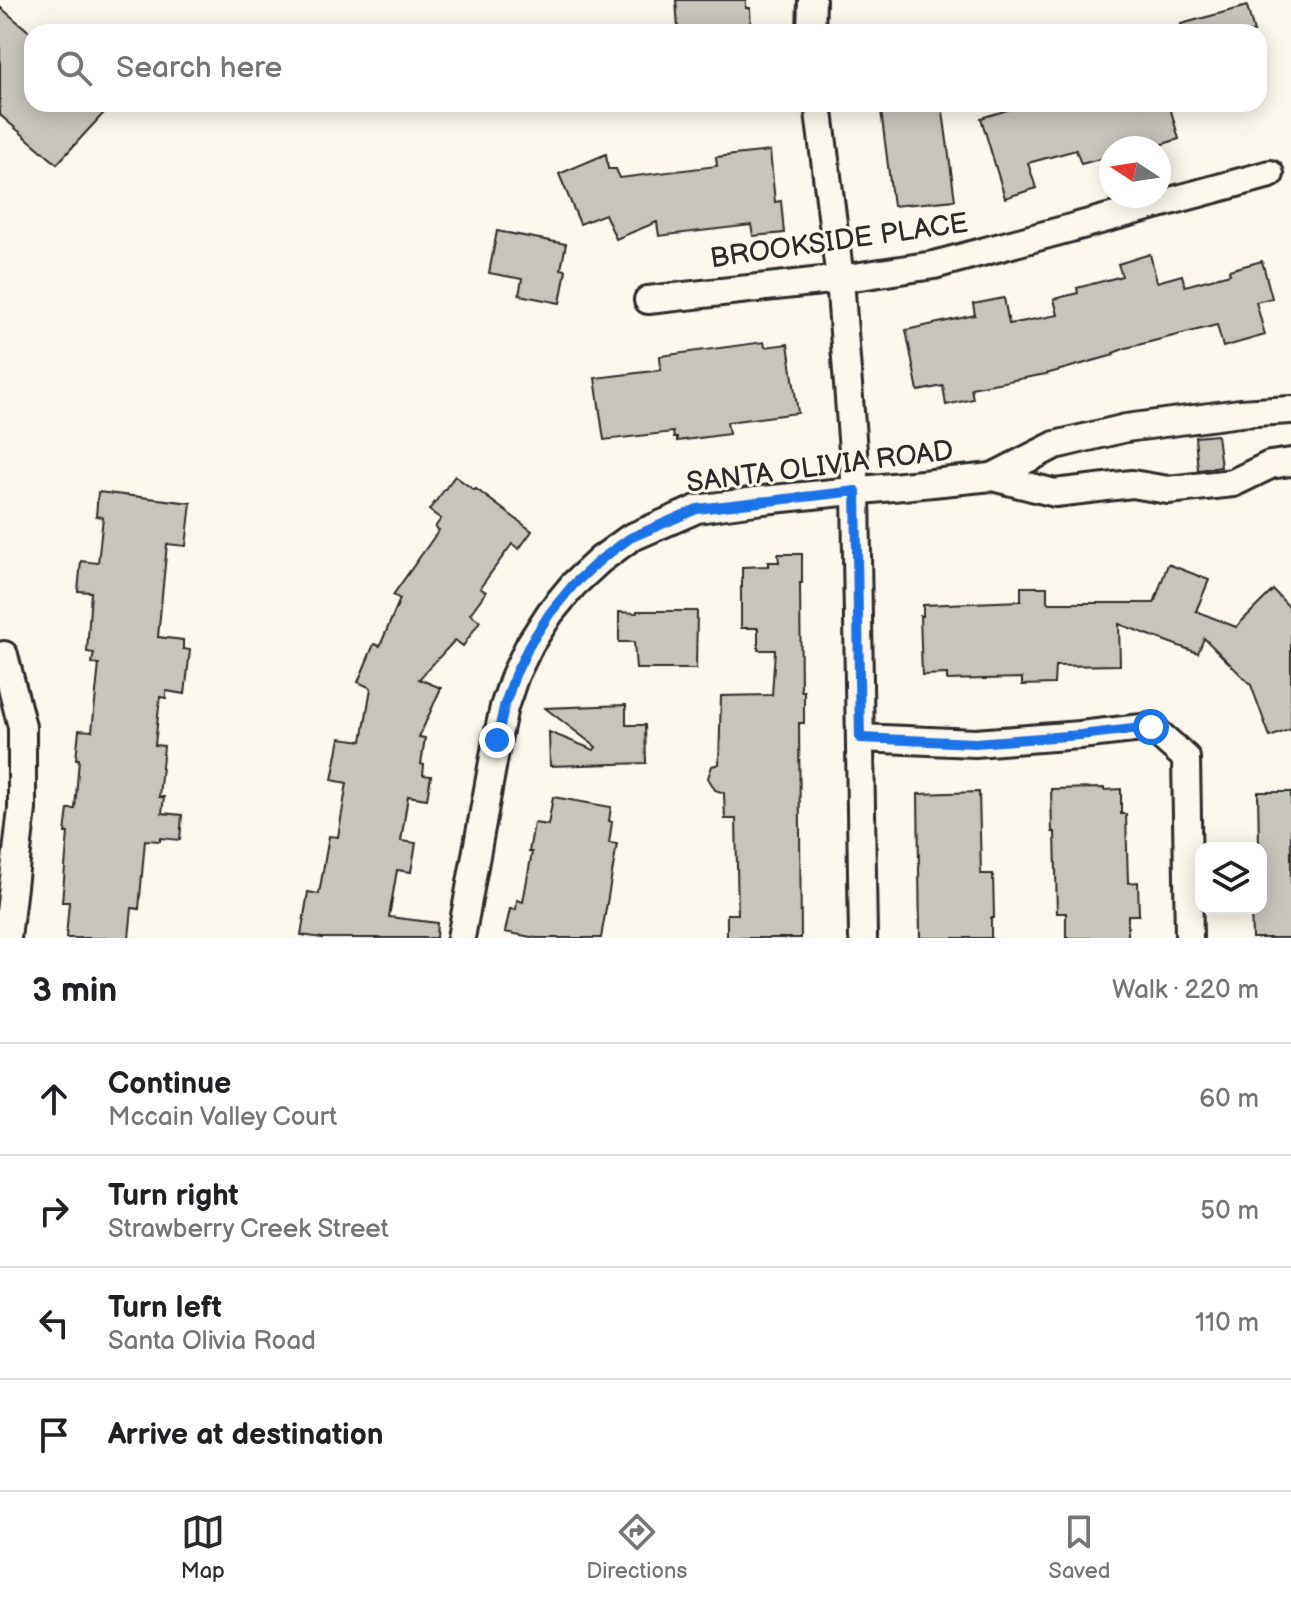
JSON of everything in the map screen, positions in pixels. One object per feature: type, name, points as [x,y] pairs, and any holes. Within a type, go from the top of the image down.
[{"type":"street","points":[[811,24],[812,0]]},
{"type":"street","points":[[819,112],[840,279],[856,491],[863,938]]},
{"type":"street","name":"BROOKSIDE PLACE","points":[[648,300],[840,279],[934,265],[1270,174]]},
{"type":"street","name":"SANTA OLIVIA ROAD","points":[[992,477],[1055,445],[1126,428],[1240,413],[1291,410]]},
{"type":"street","name":"SANTA OLIVIA ROAD","points":[[461,938],[504,707],[515,675],[530,644],[573,585],[630,538],[697,509],[992,477],[1055,493],[1132,484],[1168,490],[1233,483],[1270,465],[1291,462]]},
{"type":"street","points":[[4,655],[22,727],[22,809],[7,938]]},
{"type":"street","points":[[860,738],[975,743],[1151,727],[1186,758],[1189,938]]},
{"type":"building","points":[[676,0],[746,0],[746,8],[750,8],[751,24],[678,24]]},
{"type":"building","points":[[1247,6],[1252,24],[1181,24]]},
{"type":"building","points":[[0,7],[24,27],[24,112],[105,112],[57,164],[0,115]]},
{"type":"building","points":[[881,112],[943,112],[955,200],[893,206]]},
{"type":"building","points":[[1001,112],[1171,112],[1179,139],[1171,141],[1171,136],[1099,136],[1099,159],[1081,164],[1076,150],[1028,163],[1036,188],[1005,198],[981,118]]},
{"type":"building","points":[[770,151],[775,202],[781,201],[784,233],[753,236],[751,225],[659,236],[657,222],[616,239],[605,214],[580,224],[559,174],[606,154],[608,169],[616,169],[620,178],[717,166],[716,157]]},
{"type":"building","points":[[497,231],[566,244],[561,269],[566,270],[560,303],[519,295],[522,279],[489,273]]},
{"type":"building","points":[[1150,254],[1157,282],[1182,275],[1185,286],[1230,274],[1229,270],[1262,261],[1272,298],[1256,302],[1265,335],[1223,347],[1217,325],[1126,348],[1114,355],[1046,374],[971,388],[973,399],[946,405],[943,386],[918,391],[906,330],[975,315],[973,304],[1004,298],[1009,324],[1058,315],[1054,299],[1078,293],[1077,288],[1122,276],[1118,264]]},
{"type":"building","points":[[764,342],[765,347],[788,344],[798,413],[727,422],[729,434],[677,441],[673,432],[604,440],[595,378],[661,370],[660,356]]},
{"type":"building","points":[[1217,435],[1221,467],[1198,470],[1195,437]]},
{"type":"building","points":[[455,476],[532,531],[519,549],[512,544],[480,588],[486,592],[470,614],[480,621],[463,646],[455,640],[419,679],[441,688],[419,737],[425,738],[421,764],[424,765],[423,775],[431,776],[427,799],[408,796],[401,841],[416,843],[411,872],[397,870],[389,917],[437,923],[436,938],[322,938],[301,935],[308,892],[319,894],[329,836],[338,837],[347,783],[332,780],[340,738],[362,741],[371,688],[358,682],[374,644],[380,646],[400,599],[393,595],[439,530],[435,527],[441,519],[429,510]]},
{"type":"building","points":[[98,492],[191,503],[186,546],[167,544],[158,637],[183,640],[183,649],[190,650],[185,694],[166,691],[166,698],[160,697],[155,745],[164,746],[159,797],[164,797],[162,813],[182,815],[180,840],[145,840],[139,909],[132,908],[129,938],[66,938],[69,902],[62,902],[68,833],[65,833],[68,809],[75,809],[79,730],[92,731],[99,664],[92,663],[94,653],[87,652],[91,592],[78,591],[81,561],[98,563],[103,517],[96,516]]},
{"type":"building","points":[[778,554],[802,554],[801,691],[804,691],[804,723],[799,723],[801,938],[727,938],[727,914],[738,914],[736,819],[725,819],[724,793],[715,790],[708,778],[712,766],[719,764],[721,696],[772,695],[775,650],[758,650],[758,628],[741,628],[741,587],[742,567],[768,566],[768,562],[779,562]]},
{"type":"building","points":[[1168,564],[1209,580],[1196,611],[1236,627],[1273,590],[1291,609],[1291,729],[1270,737],[1251,685],[1204,638],[1198,653],[1119,624],[1120,665],[1055,666],[1054,684],[1022,685],[1022,678],[947,680],[947,674],[922,675],[920,616],[923,616],[923,605],[1021,601],[1021,587],[1047,587],[1049,603],[1154,603]]},
{"type":"building","points":[[697,611],[696,669],[636,669],[634,642],[619,642],[619,612]]},
{"type":"building","points":[[626,705],[626,725],[645,725],[646,763],[550,766],[549,732],[594,750],[596,747],[545,708]]},
{"type":"building","points":[[1051,789],[1121,789],[1121,814],[1126,814],[1128,883],[1138,882],[1139,915],[1128,915],[1128,938],[1066,938],[1066,913],[1057,913]]},
{"type":"building","points":[[979,792],[981,874],[993,874],[991,938],[920,938],[918,794]]},
{"type":"building","points":[[1258,792],[1291,792],[1291,938],[1252,938],[1251,914],[1267,914],[1267,842],[1259,842]]},
{"type":"building","points":[[553,797],[611,807],[609,843],[617,844],[601,938],[536,938],[505,932],[510,909],[516,910],[517,900],[523,902],[534,823],[548,825]]},
{"type":"route","points":[[497,740],[515,675],[550,613],[573,585],[630,538],[697,509],[856,491],[860,738],[975,743],[1151,727]]}]
